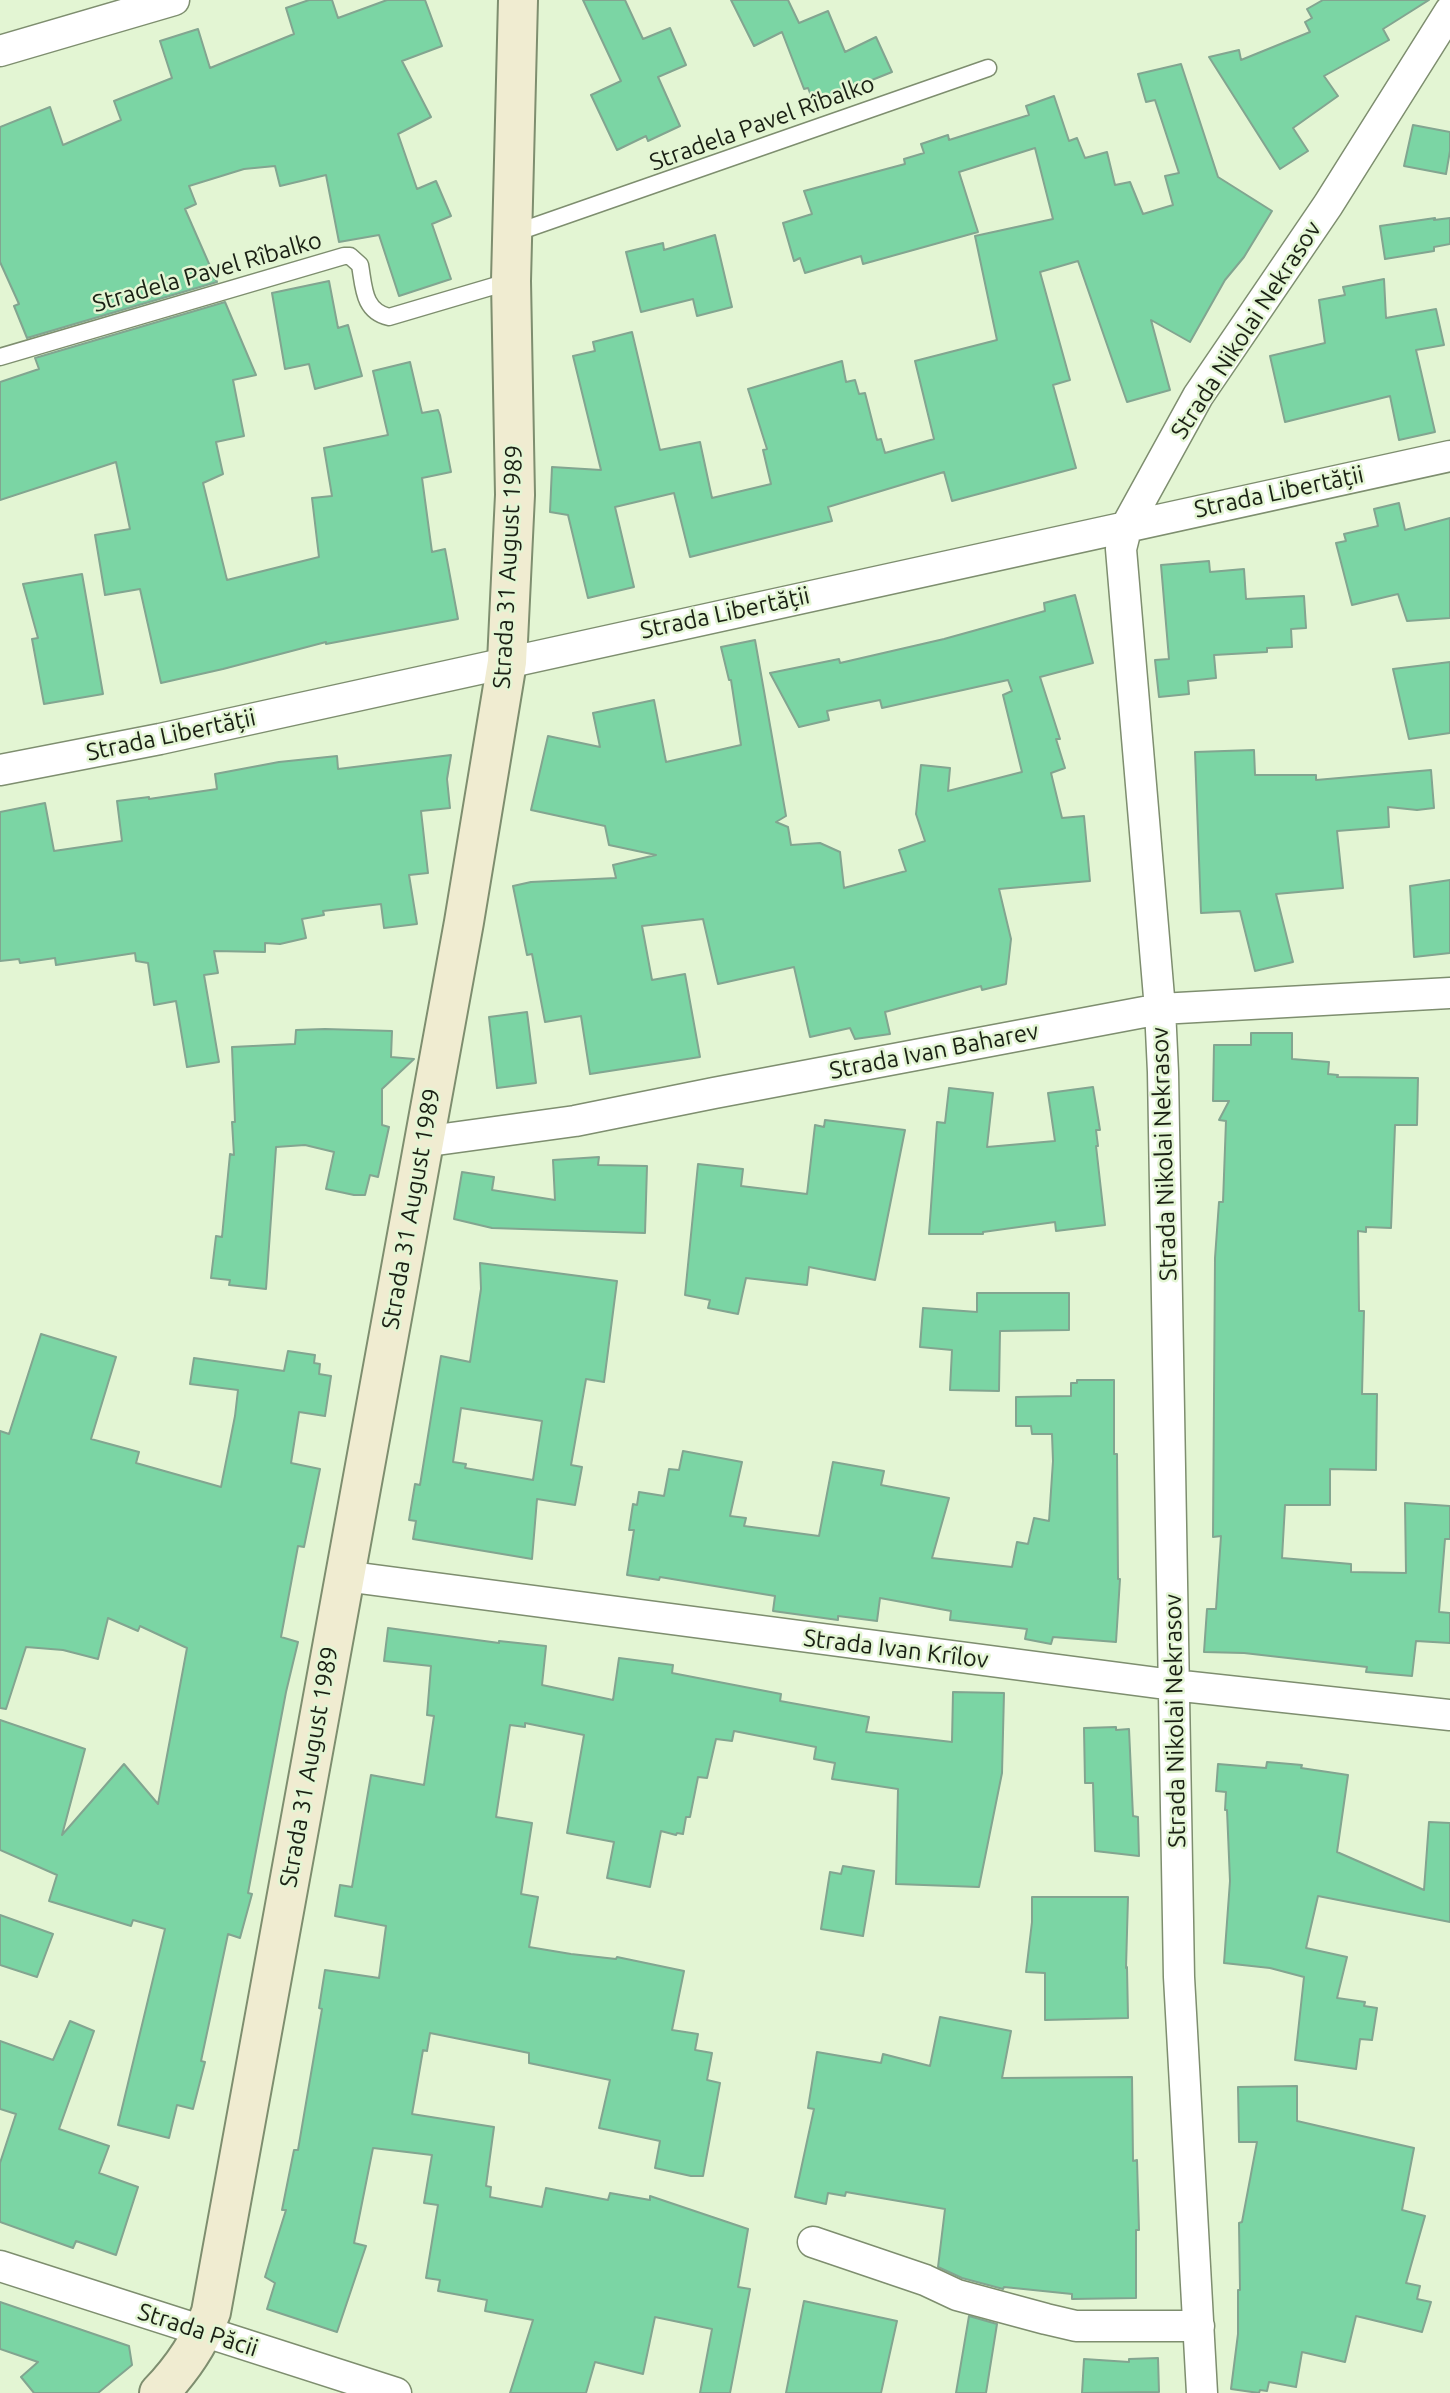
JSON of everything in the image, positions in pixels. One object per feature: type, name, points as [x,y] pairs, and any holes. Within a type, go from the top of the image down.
[{"type":"main road","name":"Strada 31 August 1989","points":[[159,2393],[185,2362],[204,2332],[211,2312],[464,922],[507,662],[515,495],[511,281],[519,0]]},
{"type":"street","points":[[0,51],[174,0]]},
{"type":"street","name":"Strada Nikolai Nekrasov","points":[[1202,2393],[1179,1977],[1172,1469],[1160,1009],[1121,549],[1127,525],[1198,396],[1328,205],[1450,11]]},
{"type":"street","name":"Strada Libertății","points":[[0,770],[160,739],[1450,456]]},
{"type":"street","name":"Strada Ivan Baharev","points":[[422,1142],[575,1121],[1160,1009],[1450,993]]},
{"type":"street","name":"Strada Ivan Krîlov","points":[[344,1576],[1173,1685],[1450,1716]]},
{"type":"street","points":[[813,2242],[925,2280],[957,2295],[1076,2326],[1199,2326]]},
{"type":"street","name":"Strada Păcii","points":[[0,2266],[396,2393]]},
{"type":"lane","name":"Stradela Pavel Rîbalko","points":[[512,234],[988,68]]},
{"type":"lane","name":"Stradela Pavel Rîbalko","points":[[0,357],[344,256],[350,256],[360,265],[365,297],[371,308],[380,315],[389,317],[511,281]]},
{"type":"building","points":[[309,0],[332,0],[338,18],[387,0],[425,0],[442,46],[402,61],[431,117],[398,134],[417,189],[436,181],[451,216],[432,224],[451,279],[399,296],[379,235],[339,242],[326,175],[280,186],[275,166],[244,169],[189,186],[196,204],[185,209],[217,282],[27,338],[14,306],[19,304],[0,262],[0,127],[50,107],[63,145],[121,120],[114,101],[172,78],[160,41],[198,29],[210,68],[294,34],[286,8]]},
{"type":"building","points":[[583,0],[625,0],[643,39],[670,28],[686,65],[658,77],[680,126],[648,141],[646,136],[617,150],[591,95],[621,81]]},
{"type":"building","points":[[731,0],[788,0],[799,23],[828,11],[845,52],[876,37],[892,72],[814,103],[808,88],[804,89],[782,32],[754,46]]},
{"type":"building","points":[[1323,0],[1429,0],[1383,29],[1389,40],[1324,76],[1338,96],[1293,128],[1308,151],[1280,169],[1209,57],[1239,50],[1241,60],[1310,32],[1305,22],[1312,18],[1307,9]]},
{"type":"building","points":[[1181,64],[1218,177],[1272,211],[1244,257],[1225,280],[1190,342],[1151,320],[1170,390],[1127,402],[1078,261],[1040,272],[1070,380],[1053,385],[1076,468],[952,501],[944,472],[828,507],[832,521],[690,557],[674,493],[615,507],[634,587],[588,598],[568,515],[550,512],[552,467],[601,470],[573,356],[595,351],[593,342],[632,332],[660,450],[700,442],[712,498],[771,484],[763,450],[767,449],[748,389],[842,361],[846,382],[855,380],[859,394],[865,393],[877,440],[881,439],[885,453],[934,439],[915,361],[997,340],[975,236],[1053,219],[1035,148],[959,172],[978,232],[863,264],[861,256],[805,273],[800,258],[794,261],[783,223],[812,214],[804,191],[905,164],[904,159],[924,153],[921,144],[948,135],[949,140],[1029,115],[1026,106],[1054,96],[1069,141],[1077,138],[1085,158],[1107,152],[1115,185],[1130,182],[1143,214],[1173,205],[1165,176],[1179,173],[1155,100],[1146,102],[1138,74]]},
{"type":"building","points":[[1413,125],[1450,132],[1446,174],[1404,166]]},
{"type":"building","points":[[1435,218],[1434,220],[1450,218],[1450,244],[1434,247],[1434,251],[1385,259],[1380,226]]},
{"type":"building","points":[[715,235],[732,307],[697,316],[693,299],[641,312],[626,252],[663,243],[664,250]]},
{"type":"building","points":[[1384,279],[1386,318],[1436,309],[1444,345],[1416,350],[1435,432],[1399,440],[1390,396],[1285,422],[1270,356],[1325,343],[1319,300],[1345,295],[1343,287]]},
{"type":"building","points":[[329,281],[338,328],[348,325],[362,376],[315,389],[309,364],[285,369],[272,293]]},
{"type":"building","points":[[225,302],[256,375],[233,380],[244,436],[216,442],[223,474],[203,483],[227,580],[319,557],[312,498],[332,496],[324,448],[388,435],[373,371],[410,362],[422,413],[438,410],[440,415],[451,472],[422,478],[432,552],[445,549],[458,619],[326,642],[161,683],[140,589],[105,595],[95,535],[130,529],[116,462],[0,500],[0,382],[39,369],[35,358]]},
{"type":"building","points":[[1399,503],[1405,530],[1450,518],[1450,618],[1407,621],[1398,594],[1352,605],[1336,543],[1346,541],[1344,534],[1378,526],[1374,509]]},
{"type":"building","points":[[1209,561],[1210,572],[1244,569],[1246,599],[1304,596],[1306,628],[1291,629],[1292,647],[1267,648],[1267,652],[1214,655],[1216,678],[1188,681],[1189,694],[1159,697],[1155,660],[1169,659],[1161,565]]},
{"type":"building","points":[[82,574],[103,694],[44,704],[32,639],[38,638],[23,584]]},
{"type":"building","points":[[1075,595],[1093,663],[1040,677],[1060,739],[1056,739],[1065,768],[1051,773],[1062,818],[1084,816],[1090,881],[999,889],[1011,939],[1006,984],[982,990],[981,986],[885,1012],[890,1034],[855,1039],[850,1028],[810,1037],[794,967],[718,984],[703,919],[642,926],[652,980],[685,974],[700,1057],[590,1074],[581,1016],[545,1022],[532,954],[527,955],[513,886],[531,882],[616,878],[613,865],[656,855],[609,845],[605,826],[531,810],[548,736],[600,747],[593,713],[654,700],[666,762],[741,745],[731,680],[721,647],[755,640],[786,816],[776,822],[788,827],[791,845],[820,843],[840,852],[844,888],[906,871],[899,850],[925,841],[916,814],[921,765],[950,768],[948,791],[1022,772],[1003,695],[1012,691],[1008,680],[882,708],[880,700],[827,711],[829,720],[799,727],[770,673],[839,659],[840,663],[944,639],[1045,611],[1044,603]]},
{"type":"building","points":[[1450,662],[1450,733],[1409,739],[1393,669]]},
{"type":"building","points":[[1254,750],[1255,775],[1316,775],[1316,780],[1431,770],[1434,808],[1417,810],[1388,807],[1389,827],[1337,831],[1343,888],[1276,894],[1293,962],[1255,971],[1240,911],[1201,913],[1195,752]]},
{"type":"building","points":[[451,755],[447,779],[450,808],[421,811],[428,873],[409,875],[417,924],[384,928],[381,904],[323,911],[324,915],[302,919],[306,938],[280,944],[265,943],[265,952],[214,951],[218,973],[204,975],[219,1062],[187,1067],[176,1001],[154,1005],[148,963],[136,961],[135,953],[56,965],[55,958],[20,963],[19,959],[0,961],[0,812],[45,803],[54,851],[122,841],[117,801],[217,789],[215,774],[279,762],[337,756],[338,769]]},
{"type":"building","points":[[1450,880],[1450,953],[1414,957],[1410,886]]},
{"type":"building","points":[[527,1012],[536,1083],[497,1088],[489,1017]]},
{"type":"building","points":[[296,1030],[392,1031],[391,1057],[414,1059],[382,1089],[382,1125],[389,1127],[378,1177],[370,1175],[365,1195],[326,1189],[334,1152],[305,1145],[276,1147],[266,1289],[229,1285],[230,1280],[211,1278],[216,1236],[222,1237],[230,1154],[234,1155],[232,1047],[295,1044]]},
{"type":"building","points":[[1251,1033],[1292,1033],[1292,1059],[1329,1062],[1328,1074],[1338,1075],[1337,1077],[1418,1078],[1417,1125],[1395,1125],[1391,1228],[1366,1227],[1366,1232],[1358,1231],[1359,1311],[1364,1311],[1362,1394],[1377,1394],[1376,1470],[1330,1469],[1330,1505],[1285,1505],[1282,1558],[1351,1564],[1351,1572],[1406,1573],[1405,1503],[1450,1506],[1450,1539],[1445,1539],[1439,1612],[1450,1613],[1450,1643],[1416,1641],[1412,1676],[1366,1672],[1367,1667],[1244,1653],[1204,1652],[1207,1609],[1216,1609],[1221,1536],[1213,1537],[1215,1258],[1219,1202],[1223,1202],[1226,1121],[1219,1120],[1229,1101],[1213,1101],[1214,1045],[1251,1045]]},
{"type":"building","points":[[1093,1087],[1100,1130],[1096,1130],[1096,1146],[1105,1225],[1056,1231],[1055,1222],[983,1234],[929,1234],[937,1122],[945,1123],[949,1088],[993,1093],[987,1147],[1055,1141],[1048,1093]]},
{"type":"building","points":[[825,1120],[905,1130],[875,1280],[809,1267],[807,1285],[746,1278],[738,1314],[708,1308],[710,1300],[685,1295],[698,1164],[743,1169],[741,1186],[807,1194],[815,1125],[824,1127]]},
{"type":"building","points":[[599,1157],[598,1165],[647,1166],[645,1233],[492,1228],[454,1219],[462,1172],[494,1177],[492,1190],[555,1200],[553,1160]]},
{"type":"building","points":[[480,1263],[617,1281],[604,1382],[586,1379],[571,1465],[582,1467],[575,1505],[537,1499],[532,1559],[413,1539],[416,1521],[409,1520],[415,1484],[420,1485],[441,1356],[470,1362],[481,1289]],"holes":[[[461,1408],[542,1421],[533,1480],[465,1468],[466,1464],[453,1462]]]},
{"type":"building","points":[[977,1293],[1069,1293],[1069,1330],[1000,1331],[999,1391],[950,1390],[952,1350],[920,1347],[923,1308],[977,1312]]},
{"type":"building","points":[[41,1334],[116,1357],[91,1439],[139,1452],[136,1463],[221,1487],[238,1390],[190,1384],[194,1358],[284,1371],[288,1351],[315,1355],[314,1363],[320,1364],[319,1374],[331,1376],[325,1416],[299,1412],[291,1463],[320,1469],[304,1547],[298,1546],[281,1637],[298,1642],[248,1893],[252,1894],[240,1938],[228,1934],[201,2061],[205,2062],[193,2109],[177,2105],[169,2138],[118,2125],[165,1929],[133,1920],[131,1926],[49,1901],[57,1875],[0,1850],[0,1720],[85,1749],[62,1835],[124,1764],[158,1804],[187,1648],[140,1626],[138,1631],[108,1618],[98,1659],[63,1650],[26,1647],[6,1709],[0,1708],[0,1431],[9,1434]]},
{"type":"building","points":[[1077,1380],[1114,1380],[1114,1454],[1117,1454],[1120,1579],[1116,1642],[1053,1637],[1051,1644],[1025,1639],[1027,1629],[950,1620],[951,1611],[880,1598],[877,1621],[838,1616],[838,1620],[773,1611],[775,1596],[660,1577],[659,1580],[627,1575],[634,1530],[629,1530],[633,1504],[637,1505],[639,1492],[664,1496],[669,1469],[679,1470],[683,1451],[742,1462],[730,1516],[746,1518],[744,1526],[819,1536],[833,1462],[884,1471],[881,1485],[949,1498],[932,1558],[1012,1567],[1017,1542],[1028,1544],[1034,1518],[1049,1521],[1053,1461],[1052,1434],[1032,1434],[1031,1426],[1016,1426],[1016,1397],[1071,1396],[1071,1383],[1077,1383]]},
{"type":"building","points":[[388,1628],[499,1643],[546,1646],[542,1685],[613,1700],[619,1658],[673,1665],[672,1673],[781,1694],[780,1701],[869,1717],[866,1732],[952,1742],[953,1692],[1004,1693],[1002,1773],[979,1887],[896,1884],[898,1789],[832,1779],[835,1763],[814,1759],[816,1747],[734,1731],[732,1741],[716,1739],[707,1778],[698,1777],[690,1817],[686,1817],[683,1834],[661,1831],[650,1887],[607,1878],[614,1842],[567,1833],[584,1735],[525,1723],[525,1727],[510,1725],[496,1817],[532,1823],[521,1894],[538,1897],[529,1947],[571,1954],[617,1957],[684,1971],[672,2030],[698,2034],[695,2050],[712,2053],[707,2080],[720,2083],[703,2176],[655,2168],[660,2141],[599,2128],[610,2080],[529,2063],[529,2053],[430,2033],[427,2051],[423,2050],[412,2114],[494,2127],[486,2186],[491,2187],[490,2197],[542,2207],[546,2188],[608,2200],[610,2193],[650,2200],[650,2196],[748,2229],[738,2287],[750,2289],[730,2393],[700,2393],[712,2329],[655,2317],[643,2374],[595,2362],[586,2393],[510,2393],[533,2320],[485,2311],[487,2300],[438,2291],[440,2280],[426,2278],[438,2205],[424,2203],[432,2155],[373,2148],[354,2243],[366,2246],[337,2332],[267,2309],[275,2283],[265,2277],[286,2210],[282,2210],[294,2150],[298,2150],[322,2009],[319,2008],[325,1970],[379,1978],[386,1926],[335,1916],[340,1885],[352,1887],[371,1775],[424,1785],[434,1716],[427,1715],[431,1666],[384,1661]]},
{"type":"building","points":[[1116,1727],[1116,1730],[1129,1729],[1133,1816],[1138,1817],[1139,1856],[1095,1851],[1093,1783],[1085,1783],[1084,1728]]},
{"type":"building","points":[[1267,1762],[1302,1765],[1301,1768],[1348,1775],[1337,1852],[1424,1890],[1429,1822],[1450,1823],[1450,1922],[1318,1896],[1306,1948],[1347,1957],[1337,1998],[1365,2002],[1364,2006],[1377,2008],[1372,2040],[1360,2039],[1356,2069],[1295,2060],[1304,1977],[1270,1968],[1224,1963],[1230,1881],[1226,1792],[1216,1791],[1218,1764],[1266,1768]]},
{"type":"building","points":[[843,1866],[874,1871],[863,1936],[821,1929],[830,1872],[841,1874]]},
{"type":"building","points":[[1032,1897],[1128,1897],[1128,2018],[1045,2020],[1045,1973],[1026,1972]]},
{"type":"building","points":[[0,1915],[53,1934],[37,1977],[0,1965]]},
{"type":"building","points":[[940,2017],[1011,2031],[1002,2078],[1132,2077],[1133,2161],[1137,2160],[1139,2230],[1136,2230],[1136,2298],[1072,2299],[1072,2294],[1003,2289],[962,2278],[938,2267],[945,2209],[846,2192],[845,2196],[828,2193],[826,2204],[795,2197],[814,2109],[808,2108],[817,2052],[881,2063],[883,2054],[930,2066]]},
{"type":"building","points":[[70,2021],[94,2031],[59,2129],[109,2146],[99,2173],[138,2187],[116,2255],[76,2241],[73,2248],[0,2222],[0,2163],[16,2114],[0,2109],[0,2041],[53,2060]]},
{"type":"building","points":[[1297,2086],[1297,2121],[1414,2148],[1402,2210],[1425,2216],[1406,2283],[1420,2286],[1417,2299],[1431,2302],[1422,2332],[1356,2316],[1345,2362],[1302,2352],[1296,2387],[1269,2382],[1267,2391],[1260,2390],[1259,2393],[1231,2389],[1238,2334],[1239,2223],[1242,2222],[1257,2142],[1239,2142],[1238,2087]]},
{"type":"building","points":[[804,2301],[897,2321],[881,2393],[786,2393]]},
{"type":"building","points":[[0,2302],[129,2346],[132,2365],[98,2393],[34,2393],[21,2377],[38,2362],[0,2349]]},
{"type":"building","points":[[969,2316],[997,2324],[986,2393],[956,2393]]},
{"type":"building","points":[[1158,2358],[1159,2392],[1082,2393],[1084,2359],[1129,2362],[1129,2359]]}]
